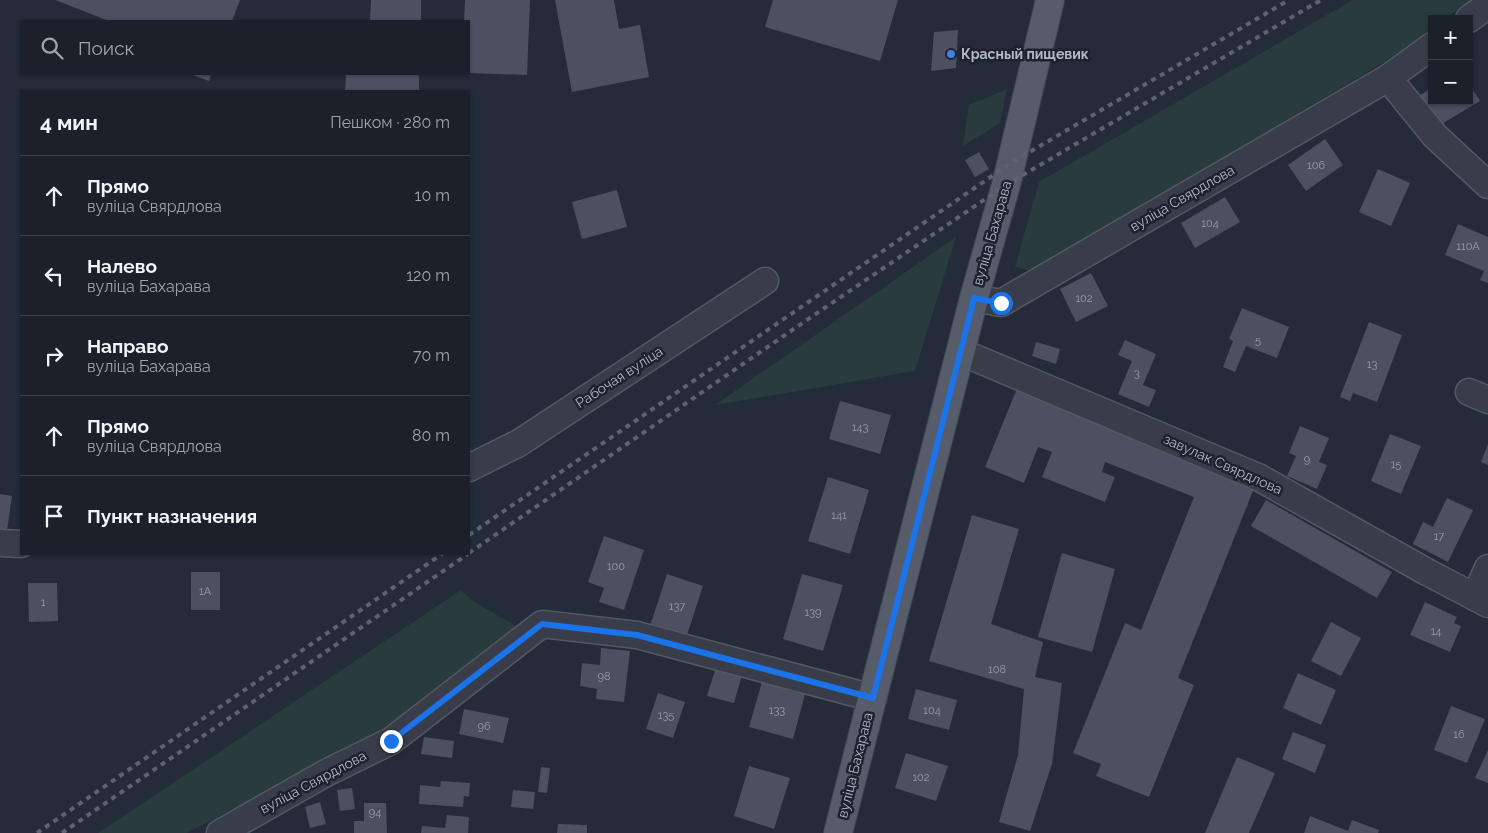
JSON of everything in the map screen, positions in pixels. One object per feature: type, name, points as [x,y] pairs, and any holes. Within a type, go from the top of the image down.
[{"type":"main road","name":"вуліца Бахарава","points":[[838,833],[974,298],[1006,185],[1050,0]]},
{"type":"street","points":[[1473,16],[1488,5]]},
{"type":"street","name":"вуліца Свярдлова","points":[[974,298],[1001,303],[1388,78],[1428,49]]},
{"type":"street","points":[[1388,78],[1435,136],[1488,185]]},
{"type":"street","name":"Рабочая вуліца","points":[[470,468],[519,443],[765,281]]},
{"type":"street","name":"завулак Свярдлова","points":[[960,352],[1258,477],[1482,601],[1488,568]]},
{"type":"street","points":[[0,543],[20,544]]},
{"type":"street","name":"вуліца Свярдлова","points":[[220,833],[326,773],[391,741],[542,624],[637,635]]},
{"type":"street","name":"вуліца Бахарава","points":[[637,635],[873,698]]},
{"type":"shaded area","points":[[1353,0],[1471,0],[1450,15],[1428,15],[1428,31],[1384,62],[1032,271],[1015,267],[1039,182]]},
{"type":"shaded area","points":[[1007,89],[1000,123],[963,146],[969,105]]},
{"type":"shaded area","points":[[956,237],[915,371],[715,405]]},
{"type":"shaded area","points":[[461,590],[474,602],[516,626],[381,732],[187,833],[98,833]]},
{"type":"building","points":[[55,0],[240,0],[232,20],[106,20]]},
{"type":"building","points":[[371,0],[421,0],[421,20],[370,20]]},
{"type":"building","points":[[465,0],[530,0],[527,75],[470,73],[470,20],[464,20]]},
{"type":"building","points":[[555,0],[614,0],[619,29],[640,25],[649,77],[572,92]]},
{"type":"building","points":[[773,0],[898,0],[880,61],[765,27]]},
{"type":"building","points":[[958,30],[956,68],[931,71],[934,32]]},
{"type":"building","points":[[193,75],[211,75],[209,81]]},
{"type":"building","points":[[346,75],[419,75],[419,90],[345,90]]},
{"type":"building","points":[[1428,90],[1428,105],[1473,105],[1473,90],[1480,101],[1435,128],[1417,97]]},
{"type":"building","points":[[1325,139],[1343,165],[1306,191],[1288,165]]},
{"type":"building","points":[[979,152],[989,169],[975,177],[965,160]]},
{"type":"building","points":[[1378,169],[1410,183],[1391,226],[1359,212]]},
{"type":"building","points":[[617,190],[627,227],[582,239],[572,202]]},
{"type":"building","points":[[1225,197],[1240,222],[1195,248],[1181,223]]},
{"type":"building","points":[[1458,224],[1488,237],[1488,283],[1480,280],[1484,271],[1445,255]]},
{"type":"building","points":[[1091,273],[1108,306],[1076,322],[1060,289]]},
{"type":"building","points":[[1242,308],[1289,327],[1277,358],[1246,346],[1235,372],[1223,367],[1233,341],[1229,339]]},
{"type":"building","points":[[1369,322],[1402,335],[1377,402],[1353,393],[1350,401],[1340,397]]},
{"type":"building","points":[[1125,340],[1156,354],[1143,385],[1156,390],[1149,407],[1118,394],[1132,361],[1118,355]]},
{"type":"building","points":[[1036,342],[1060,349],[1056,364],[1032,356]]},
{"type":"building","points":[[1018,386],[1257,481],[1178,678],[1194,685],[1149,797],[1096,776],[1101,764],[1073,753],[1125,623],[1141,630],[1194,497],[1105,462],[1102,472],[1115,477],[1105,502],[1042,477],[1052,452],[1038,447],[1024,483],[985,467]]},
{"type":"building","points":[[840,401],[891,415],[880,454],[829,439]]},
{"type":"building","points":[[1300,426],[1329,438],[1319,462],[1327,465],[1317,489],[1287,476],[1296,456],[1289,453]]},
{"type":"building","points":[[1390,434],[1421,446],[1401,494],[1371,481]]},
{"type":"building","points":[[1488,444],[1488,465],[1481,462]]},
{"type":"building","points":[[828,477],[869,490],[850,554],[808,541]]},
{"type":"building","points":[[0,494],[12,496],[6,537],[0,536]]},
{"type":"building","points":[[1447,498],[1473,510],[1448,562],[1413,544],[1423,522],[1433,527]]},
{"type":"building","points":[[1266,500],[1392,572],[1377,598],[1251,526]]},
{"type":"building","points":[[972,515],[1019,529],[991,624],[1043,642],[1035,677],[1062,683],[1052,764],[1030,831],[999,822],[1018,755],[1024,689],[929,661]]},
{"type":"building","points":[[604,536],[644,550],[624,610],[599,602],[604,588],[588,582]]},
{"type":"building","points":[[1062,553],[1115,569],[1092,652],[1038,637]]},
{"type":"building","points":[[191,572],[220,572],[220,610],[191,610]]},
{"type":"building","points":[[667,574],[703,586],[686,638],[650,626]]},
{"type":"building","points":[[802,574],[843,585],[823,651],[783,639]]},
{"type":"building","points":[[28,583],[57,583],[58,621],[29,622]]},
{"type":"building","points":[[1425,602],[1457,617],[1454,623],[1461,626],[1450,652],[1410,635]]},
{"type":"building","points":[[1331,622],[1361,638],[1341,676],[1311,661]]},
{"type":"building","points":[[601,648],[630,651],[624,702],[596,699],[597,689],[580,686],[582,663],[600,665]]},
{"type":"building","points":[[717,664],[743,671],[734,703],[707,696]]},
{"type":"building","points":[[1298,673],[1336,690],[1321,725],[1283,708]]},
{"type":"building","points":[[762,682],[805,694],[793,739],[749,727]]},
{"type":"building","points":[[916,689],[957,700],[949,730],[908,719]]},
{"type":"building","points":[[658,693],[685,702],[673,738],[646,729]]},
{"type":"building","points":[[1451,706],[1485,719],[1467,763],[1434,750]]},
{"type":"building","points":[[464,709],[509,718],[503,743],[459,734]]},
{"type":"building","points":[[1293,732],[1326,745],[1315,773],[1282,759]]},
{"type":"building","points":[[424,737],[454,741],[452,758],[421,754]]},
{"type":"building","points":[[1488,750],[1488,783],[1475,778]]},
{"type":"building","points":[[906,753],[948,766],[936,801],[895,788]]},
{"type":"building","points":[[1237,757],[1275,773],[1249,833],[1205,833]]},
{"type":"building","points":[[749,766],[790,778],[774,829],[734,816]]},
{"type":"building","points":[[541,767],[550,768],[547,793],[538,792]]},
{"type":"building","points":[[441,781],[470,783],[469,797],[464,796],[463,807],[419,804],[420,785],[440,787]]},
{"type":"building","points":[[352,788],[355,809],[340,811],[337,790]]},
{"type":"building","points":[[513,790],[535,792],[533,809],[511,807]]},
{"type":"building","points":[[320,802],[326,824],[310,828],[305,807]]},
{"type":"building","points":[[364,803],[386,803],[387,833],[354,833],[354,821],[364,821]]},
{"type":"building","points":[[447,815],[469,817],[468,833],[421,833],[422,826],[445,828]]},
{"type":"building","points":[[1310,816],[1348,831],[1352,820],[1379,830],[1378,833],[1304,833]]},
{"type":"building","points":[[558,824],[587,825],[587,833],[557,833]]},
{"type":"railway","points":[[470,534],[1011,163],[1289,0]]},
{"type":"railway","points":[[470,552],[1006,185],[1321,0]]},
{"type":"railway","points":[[37,833],[441,555]]},
{"type":"railway","points":[[62,833],[467,555]]},
{"type":"place","name":"Красный пищевик","points":[[951,54]]},
{"type":"route","points":[[391,741],[542,624],[637,635],[873,698],[974,298],[1001,303]]}]
